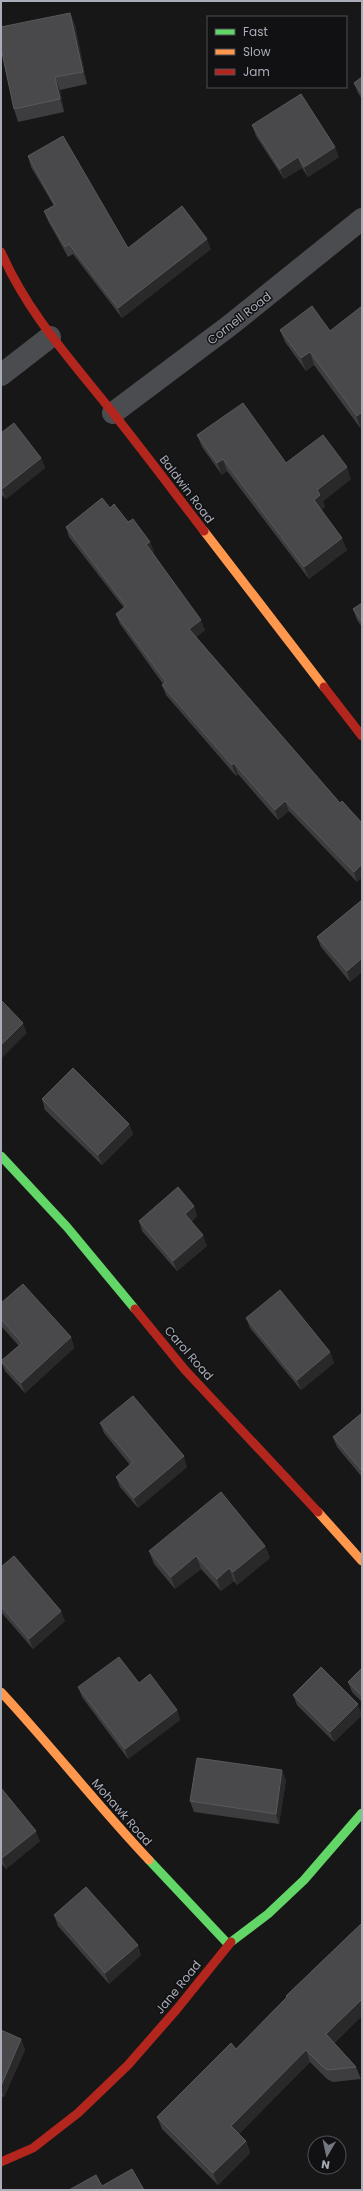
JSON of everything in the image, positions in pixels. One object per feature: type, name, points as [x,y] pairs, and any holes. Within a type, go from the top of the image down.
[{"type":"street","name":"Cornell Road","points":[[113,413],[229,326],[362,219]]},
{"type":"street","name":"Baldwin Road","points":[[1,252],[10,273],[50,337],[113,413],[362,736]]},
{"type":"street","points":[[1,375],[50,337]]},
{"type":"street","name":"Carol Road","points":[[1,1156],[67,1227],[185,1370],[277,1466],[362,1561]]},
{"type":"street","name":"Mohawk Road","points":[[1,1692],[35,1729],[103,1811],[228,1944]]},
{"type":"street","name":"Jane Road","points":[[1,2162],[33,2148],[78,2114],[128,2065],[177,2009],[228,1944],[268,1914],[304,1880],[362,1813]]},
{"type":"building","points":[[70,13],[83,72],[55,77],[60,99],[14,109],[1,48],[1,27]]},
{"type":"building","points":[[362,77],[362,94],[354,83]]},
{"type":"building","points":[[301,94],[335,147],[304,167],[298,157],[280,169],[252,125]]},
{"type":"building","points":[[63,136],[128,248],[182,206],[207,239],[118,308],[69,244],[65,247],[44,211],[55,205],[28,156]]},
{"type":"building","points":[[312,306],[330,331],[362,306],[362,412],[357,416],[310,352],[301,358],[280,330]]},
{"type":"building","points":[[243,403],[286,463],[323,435],[347,467],[317,490],[320,495],[314,500],[342,538],[304,567],[223,459],[217,463],[197,435]]},
{"type":"building","points":[[14,423],[41,458],[2,489],[1,433]]},
{"type":"building","points":[[102,498],[110,508],[114,504],[128,522],[133,519],[150,542],[146,544],[201,620],[189,629],[340,803],[342,801],[362,823],[362,864],[354,872],[285,801],[275,810],[234,763],[232,765],[162,685],[166,682],[116,614],[126,606],[66,527]]},
{"type":"building","points":[[362,603],[362,622],[353,609]]},
{"type":"building","points":[[362,900],[362,958],[347,971],[317,937]]},
{"type":"building","points":[[1,1000],[23,1023],[1,1045]]},
{"type":"building","points":[[73,1068],[129,1124],[98,1155],[42,1099]]},
{"type":"building","points":[[178,1187],[194,1206],[185,1214],[203,1235],[173,1261],[139,1221]]},
{"type":"building","points":[[23,1284],[71,1337],[21,1383],[1,1361],[22,1343],[1,1319],[1,1303]]},
{"type":"building","points":[[280,1290],[330,1352],[297,1380],[246,1318]]},
{"type":"building","points":[[133,1396],[184,1456],[134,1498],[116,1477],[133,1462],[100,1423]]},
{"type":"building","points":[[362,1413],[362,1471],[333,1437]]},
{"type":"building","points":[[221,1492],[265,1546],[233,1572],[229,1568],[217,1579],[196,1556],[171,1577],[149,1551]]},
{"type":"building","points":[[14,1556],[61,1611],[29,1639],[1,1606],[1,1567]]},
{"type":"building","points":[[119,1657],[139,1683],[150,1674],[177,1710],[125,1749],[78,1687]]},
{"type":"building","points":[[321,1667],[358,1704],[330,1732],[293,1695]]},
{"type":"building","points":[[362,1668],[362,1696],[348,1682]]},
{"type":"building","points":[[197,1758],[282,1770],[276,1814],[190,1801]]},
{"type":"building","points":[[1,1788],[36,1831],[2,1858],[1,1857]]},
{"type":"building","points":[[86,1887],[138,1945],[105,1973],[54,1915]]},
{"type":"building","points":[[362,1923],[362,1999],[326,2034],[356,2067],[328,2070],[306,2050],[231,2126],[246,2141],[213,2173],[157,2117],[231,2043],[236,2049],[287,1997],[286,1996]]},
{"type":"building","points":[[1,2030],[21,2039],[1,2086]]},
{"type":"building","points":[[132,2169],[144,2190],[69,2190],[96,2175],[102,2186]]},
{"type":"traffic: fast","points":[[1,1156],[67,1227],[135,1309]]},
{"type":"traffic: fast","points":[[231,1942],[268,1914],[304,1880],[362,1813]]},
{"type":"traffic: fast","points":[[149,1860],[228,1944]]},
{"type":"traffic: slow","points":[[204,531],[324,687]]},
{"type":"traffic: slow","points":[[318,1512],[362,1561]]},
{"type":"traffic: slow","points":[[1,1692],[149,1860]]},
{"type":"traffic: jam","points":[[1,252],[12,275],[37,316],[204,531]]},
{"type":"traffic: jam","points":[[324,687],[362,736]]},
{"type":"traffic: jam","points":[[135,1309],[185,1370],[318,1512]]},
{"type":"traffic: jam","points":[[1,2162],[33,2148],[78,2113],[128,2065],[177,2009],[231,1942]]}]
